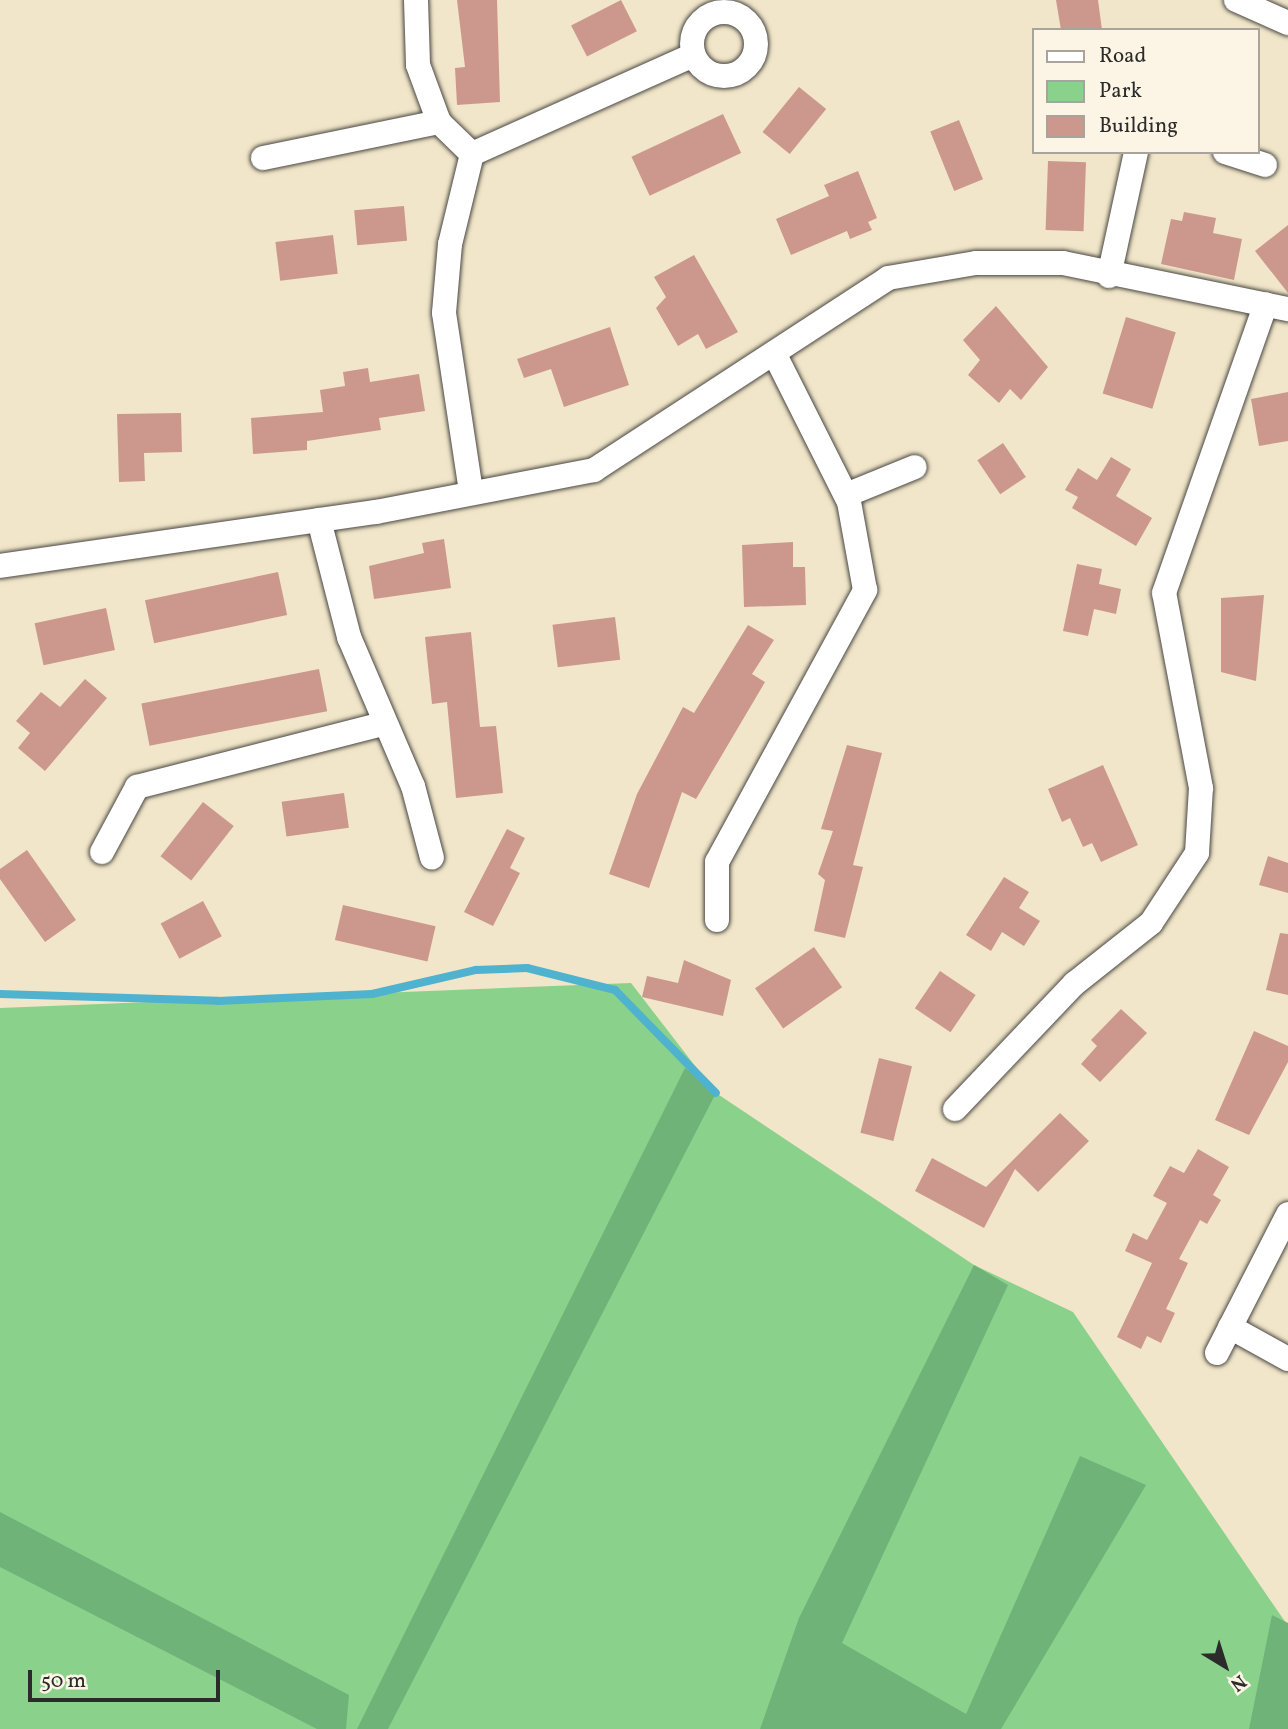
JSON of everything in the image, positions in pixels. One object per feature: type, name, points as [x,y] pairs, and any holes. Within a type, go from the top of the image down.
[{"type":"street","points":[[416,0],[418,65],[439,122],[472,154]]},
{"type":"street","points":[[1236,0],[1288,23]]},
{"type":"street","points":[[472,154],[693,55]]},
{"type":"street","points":[[263,158],[439,122]]},
{"type":"street","points":[[471,492],[444,313],[450,244],[472,154]]},
{"type":"street","points":[[1109,276],[1136,154]]},
{"type":"street","points":[[1231,154],[1265,165]]},
{"type":"street","points":[[0,566],[319,520],[594,470],[775,355],[888,278],[976,263],[1063,263],[1109,276],[1277,307],[1164,593],[1201,788],[1197,853],[1152,923],[1074,984],[955,1109]]},
{"type":"street","points":[[717,920],[717,862],[865,590],[846,495],[775,355]]},
{"type":"street","points":[[846,495],[915,467]]},
{"type":"street","points":[[319,520],[349,637],[382,724],[413,786],[432,858]]},
{"type":"street","points":[[102,852],[137,787],[382,724]]},
{"type":"street","points":[[1217,1353],[1288,1213]]},
{"type":"street","points":[[1230,1327],[1288,1359]]},
{"type":"green space","points":[[631,983],[716,1093],[974,1265],[1073,1312],[1288,1626],[1288,1729],[0,1729],[0,1008]]},
{"type":"green space","points":[[685,1068],[716,1093],[388,1729],[357,1729]]},
{"type":"green space","points":[[974,1265],[1008,1285],[842,1643],[966,1714],[1080,1456],[1146,1485],[1001,1729],[760,1729],[799,1618]]},
{"type":"green space","points":[[0,1512],[349,1695],[346,1729],[317,1729],[0,1567]]},
{"type":"green space","points":[[1272,1615],[1288,1623],[1288,1729],[1249,1729]]},
{"type":"building","points":[[457,0],[497,0],[500,102],[457,105],[455,68],[465,67]]},
{"type":"building","points":[[621,0],[637,31],[587,57],[571,25]]},
{"type":"building","points":[[1056,0],[1098,0],[1102,28],[1061,28]]},
{"type":"building","points":[[799,87],[826,109],[790,154],[762,132]]},
{"type":"building","points":[[723,114],[741,153],[650,196],[631,157]]},
{"type":"building","points":[[959,120],[983,179],[954,191],[930,132]]},
{"type":"building","points":[[1048,161],[1086,162],[1084,231],[1046,230]]},
{"type":"building","points":[[858,171],[877,218],[868,222],[872,230],[850,239],[847,231],[791,255],[776,219],[829,196],[824,185]]},
{"type":"building","points":[[404,206],[407,241],[357,245],[354,210]]},
{"type":"building","points":[[1184,212],[1216,218],[1213,233],[1242,239],[1234,280],[1161,264],[1171,219],[1182,221]]},
{"type":"building","points":[[1288,225],[1288,293],[1255,251]]},
{"type":"building","points":[[333,235],[338,274],[280,281],[275,242]]},
{"type":"building","points":[[694,255],[738,332],[706,349],[698,334],[678,346],[656,308],[666,297],[654,277]]},
{"type":"building","points":[[996,306],[1048,367],[1021,400],[1010,389],[999,403],[968,375],[980,360],[963,340]]},
{"type":"building","points":[[1126,317],[1176,332],[1152,409],[1103,394]]},
{"type":"building","points":[[610,327],[629,385],[564,407],[551,369],[524,378],[517,359]]},
{"type":"building","points":[[368,368],[370,382],[419,374],[425,411],[379,418],[381,430],[307,441],[307,450],[253,454],[251,418],[323,412],[320,390],[345,386],[343,372]]},
{"type":"building","points":[[1288,392],[1288,441],[1259,446],[1251,399]]},
{"type":"building","points":[[181,413],[182,452],[144,453],[145,481],[119,482],[117,414]]},
{"type":"building","points":[[1003,443],[1026,477],[1000,494],[977,460]]},
{"type":"building","points":[[1111,457],[1131,469],[1116,496],[1152,518],[1136,546],[1072,508],[1078,497],[1065,490],[1078,468],[1097,480]]},
{"type":"building","points":[[444,539],[451,588],[374,599],[369,566],[424,553],[422,543]]},
{"type":"building","points":[[793,542],[793,567],[805,567],[806,605],[744,607],[742,545]]},
{"type":"building","points":[[1077,564],[1102,569],[1099,584],[1121,589],[1116,614],[1094,609],[1088,636],[1063,631]]},
{"type":"building","points":[[278,572],[287,615],[154,643],[145,600]]},
{"type":"building","points":[[1264,595],[1256,681],[1221,672],[1221,598]]},
{"type":"building","points":[[106,608],[115,650],[44,665],[35,623]]},
{"type":"building","points":[[615,617],[620,660],[558,667],[552,625]]},
{"type":"building","points":[[748,625],[774,640],[752,674],[765,682],[696,799],[682,792],[649,888],[609,874],[637,794],[683,707],[694,713]]},
{"type":"building","points":[[471,632],[480,727],[496,726],[503,793],[456,798],[447,702],[432,704],[425,637]]},
{"type":"building","points":[[319,669],[327,711],[150,746],[141,704]]},
{"type":"building","points":[[85,679],[107,698],[45,771],[18,748],[30,733],[16,721],[41,692],[60,707]]},
{"type":"building","points":[[847,745],[882,753],[853,865],[863,867],[845,938],[814,931],[825,880],[818,874],[833,831],[821,829]]},
{"type":"building","points":[[1103,765],[1138,845],[1101,862],[1092,843],[1083,847],[1070,818],[1062,822],[1048,789]]},
{"type":"building","points":[[344,793],[349,828],[286,836],[282,802]]},
{"type":"building","points":[[203,802],[234,826],[191,880],[161,856]]},
{"type":"building","points":[[507,829],[525,838],[510,868],[520,873],[493,926],[464,912]]},
{"type":"building","points":[[27,850],[76,920],[45,942],[0,879],[0,869]]},
{"type":"building","points":[[1268,856],[1288,863],[1288,893],[1259,885]]},
{"type":"building","points":[[1004,877],[1029,892],[1019,908],[1040,921],[1024,946],[1002,932],[991,951],[966,935]]},
{"type":"building","points":[[203,901],[222,936],[179,959],[161,924]]},
{"type":"building","points":[[343,905],[436,926],[427,961],[335,940]]},
{"type":"building","points":[[1280,933],[1288,934],[1288,995],[1266,990]]},
{"type":"building","points":[[814,947],[842,987],[783,1028],[755,988]]},
{"type":"building","points":[[684,960],[731,980],[723,1016],[642,997],[647,976],[678,983]]},
{"type":"building","points":[[940,971],[976,995],[950,1032],[915,1008]]},
{"type":"building","points":[[1121,1009],[1147,1033],[1100,1082],[1081,1064],[1097,1046],[1091,1040]]},
{"type":"building","points":[[1254,1031],[1288,1046],[1288,1062],[1249,1135],[1215,1120]]},
{"type":"building","points":[[879,1058],[912,1066],[893,1141],[860,1133]]},
{"type":"building","points":[[1060,1113],[1089,1141],[1038,1192],[1015,1169],[984,1228],[915,1191],[932,1158],[986,1187]]},
{"type":"building","points":[[1198,1149],[1229,1167],[1213,1195],[1221,1200],[1207,1224],[1200,1220],[1179,1259],[1188,1263],[1166,1309],[1175,1313],[1161,1343],[1147,1336],[1141,1349],[1117,1337],[1152,1263],[1125,1251],[1133,1233],[1147,1240],[1167,1203],[1153,1196],[1170,1166],[1184,1173]]},
{"type":"waterway","points":[[0,994],[218,1001],[372,994],[476,970],[527,968],[615,990],[716,1093]]}]
